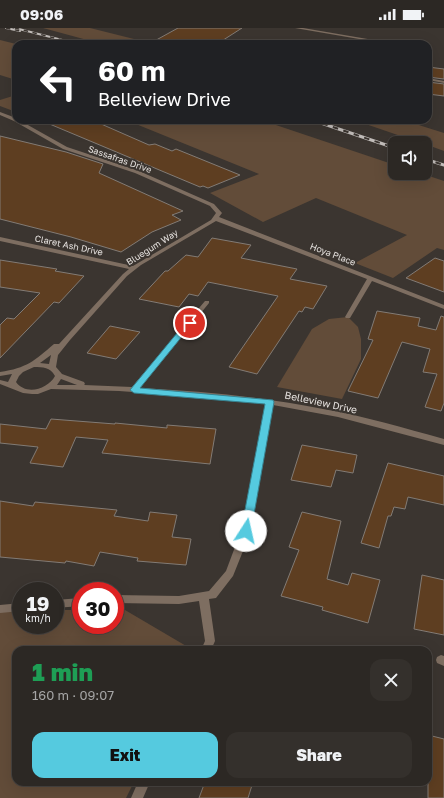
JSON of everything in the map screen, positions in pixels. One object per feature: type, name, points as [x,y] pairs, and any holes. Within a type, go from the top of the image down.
[{"type":"street","points":[[297,28],[370,40]]},
{"type":"street","points":[[432,80],[444,82]]},
{"type":"street","name":"Sassafras Drive","points":[[2,115],[12,119]]},
{"type":"street","name":"Sassafras Drive","points":[[23,124],[65,148],[137,172],[212,205],[217,216]]},
{"type":"street","name":"Bluegum Way","points":[[52,367],[54,355],[67,338],[125,275],[134,268],[213,221],[217,216]]},
{"type":"street","name":"Hoya Place","points":[[217,216],[370,279],[444,307]]},
{"type":"street","name":"Claret Ash Drive","points":[[0,238],[134,268]]},
{"type":"street","points":[[348,317],[370,279]]},
{"type":"street","points":[[134,390],[207,302]]},
{"type":"street","name":"Bluegum Way","points":[[33,365],[67,338]]},
{"type":"street","points":[[14,386],[12,382],[14,374],[33,365],[52,367],[56,370],[59,376],[51,387]]},
{"type":"street","points":[[0,374],[19,371]]},
{"type":"street","name":"Belleview Drive","points":[[59,376],[75,383],[96,388]]},
{"type":"street","points":[[0,382],[14,386]]},
{"type":"street","name":"Belleview Drive","points":[[14,386],[28,392],[51,387],[96,388],[270,402],[325,412],[444,442]]},
{"type":"street","points":[[124,599],[179,600],[212,595],[230,573],[246,531],[270,402]]},
{"type":"street","points":[[202,596],[210,641],[208,646]]},
{"type":"street","points":[[0,608],[12,607]]},
{"type":"street","points":[[137,798],[142,786]]},
{"type":"shaded area","points":[[43,28],[90,28],[138,40],[87,40]]},
{"type":"shaded area","points":[[0,40],[12,43],[12,79],[0,75]]},
{"type":"shaded area","points":[[12,96],[12,110],[0,106],[0,100]]},
{"type":"shaded area","points":[[136,124],[273,124],[388,163],[388,180],[432,180],[432,177],[444,181],[444,250],[437,248],[393,278],[355,263],[407,235],[316,198],[263,222],[210,193],[259,174]]},
{"type":"shaded area","points":[[366,124],[416,124],[444,133],[444,151],[432,147],[432,136],[401,136]]},
{"type":"shaded area","points":[[348,317],[358,327],[361,339],[361,359],[342,399],[277,387],[312,329],[329,319]]},
{"type":"shaded area","points":[[0,610],[12,610],[12,634],[64,634],[64,610],[72,610],[72,634],[124,634],[125,610],[186,646],[12,646],[12,786],[132,786],[126,798],[0,798]]},
{"type":"building","points":[[178,28],[242,28],[223,40],[156,40]]},
{"type":"building","points":[[432,68],[444,69],[444,79],[432,78]]},
{"type":"building","points":[[432,82],[444,84],[444,96],[432,94]]},
{"type":"building","points":[[50,124],[101,124],[149,145],[155,144],[172,151],[176,149],[240,175],[208,188],[203,186],[200,187]]},
{"type":"building","points":[[0,136],[66,152],[103,164],[99,173],[183,211],[172,215],[181,220],[152,232],[121,252],[71,237],[0,219]]},
{"type":"building","points":[[212,238],[251,245],[241,258],[297,269],[290,279],[327,286],[313,309],[305,307],[302,312],[299,311],[257,374],[229,367],[278,296],[208,282],[198,296],[189,294],[179,307],[139,299],[165,271],[168,271],[186,255],[198,257]]},
{"type":"building","points":[[435,258],[444,261],[444,292],[406,278]]},
{"type":"building","points":[[0,260],[57,269],[55,271],[84,276],[59,303],[54,302],[0,358],[0,325],[7,318],[14,319],[40,293],[0,287]]},
{"type":"building","points":[[377,311],[420,318],[418,326],[436,330],[441,316],[444,317],[444,403],[441,411],[425,407],[437,374],[423,372],[430,349],[402,342],[378,398],[348,391],[373,340],[368,339]]},
{"type":"building","points":[[110,326],[140,332],[116,359],[87,353]]},
{"type":"building","points":[[51,419],[167,428],[167,425],[216,429],[210,464],[102,453],[108,440],[76,437],[63,467],[30,463],[38,447],[0,443],[0,424],[46,429]]},
{"type":"building","points":[[302,445],[357,455],[353,473],[336,470],[331,487],[291,480]]},
{"type":"building","points":[[388,463],[444,476],[444,505],[408,497],[405,509],[394,507],[391,516],[388,516],[379,548],[361,543]]},
{"type":"building","points":[[0,501],[33,506],[35,502],[117,510],[114,516],[148,521],[150,512],[177,515],[172,537],[191,539],[186,565],[137,561],[138,558],[100,552],[94,566],[66,561],[65,563],[0,557]]},
{"type":"building","points":[[302,512],[341,521],[327,579],[348,585],[352,573],[380,580],[368,623],[322,610],[323,607],[281,596],[299,550],[289,547]]},
{"type":"building","points":[[422,575],[444,580],[444,635],[414,629]]},
{"type":"building","points":[[432,736],[444,739],[444,798],[428,798],[428,786],[432,786]]},
{"type":"building","points":[[204,786],[252,786],[248,798],[199,798]]},
{"type":"railway","points":[[6,28],[20,31]]},
{"type":"railway","points":[[15,28],[62,40]]},
{"type":"railway","points":[[324,124],[388,146]]},
{"type":"railway","points":[[432,161],[444,165]]},
{"type":"route","points":[[190,323],[134,390],[270,402],[246,531]]}]
